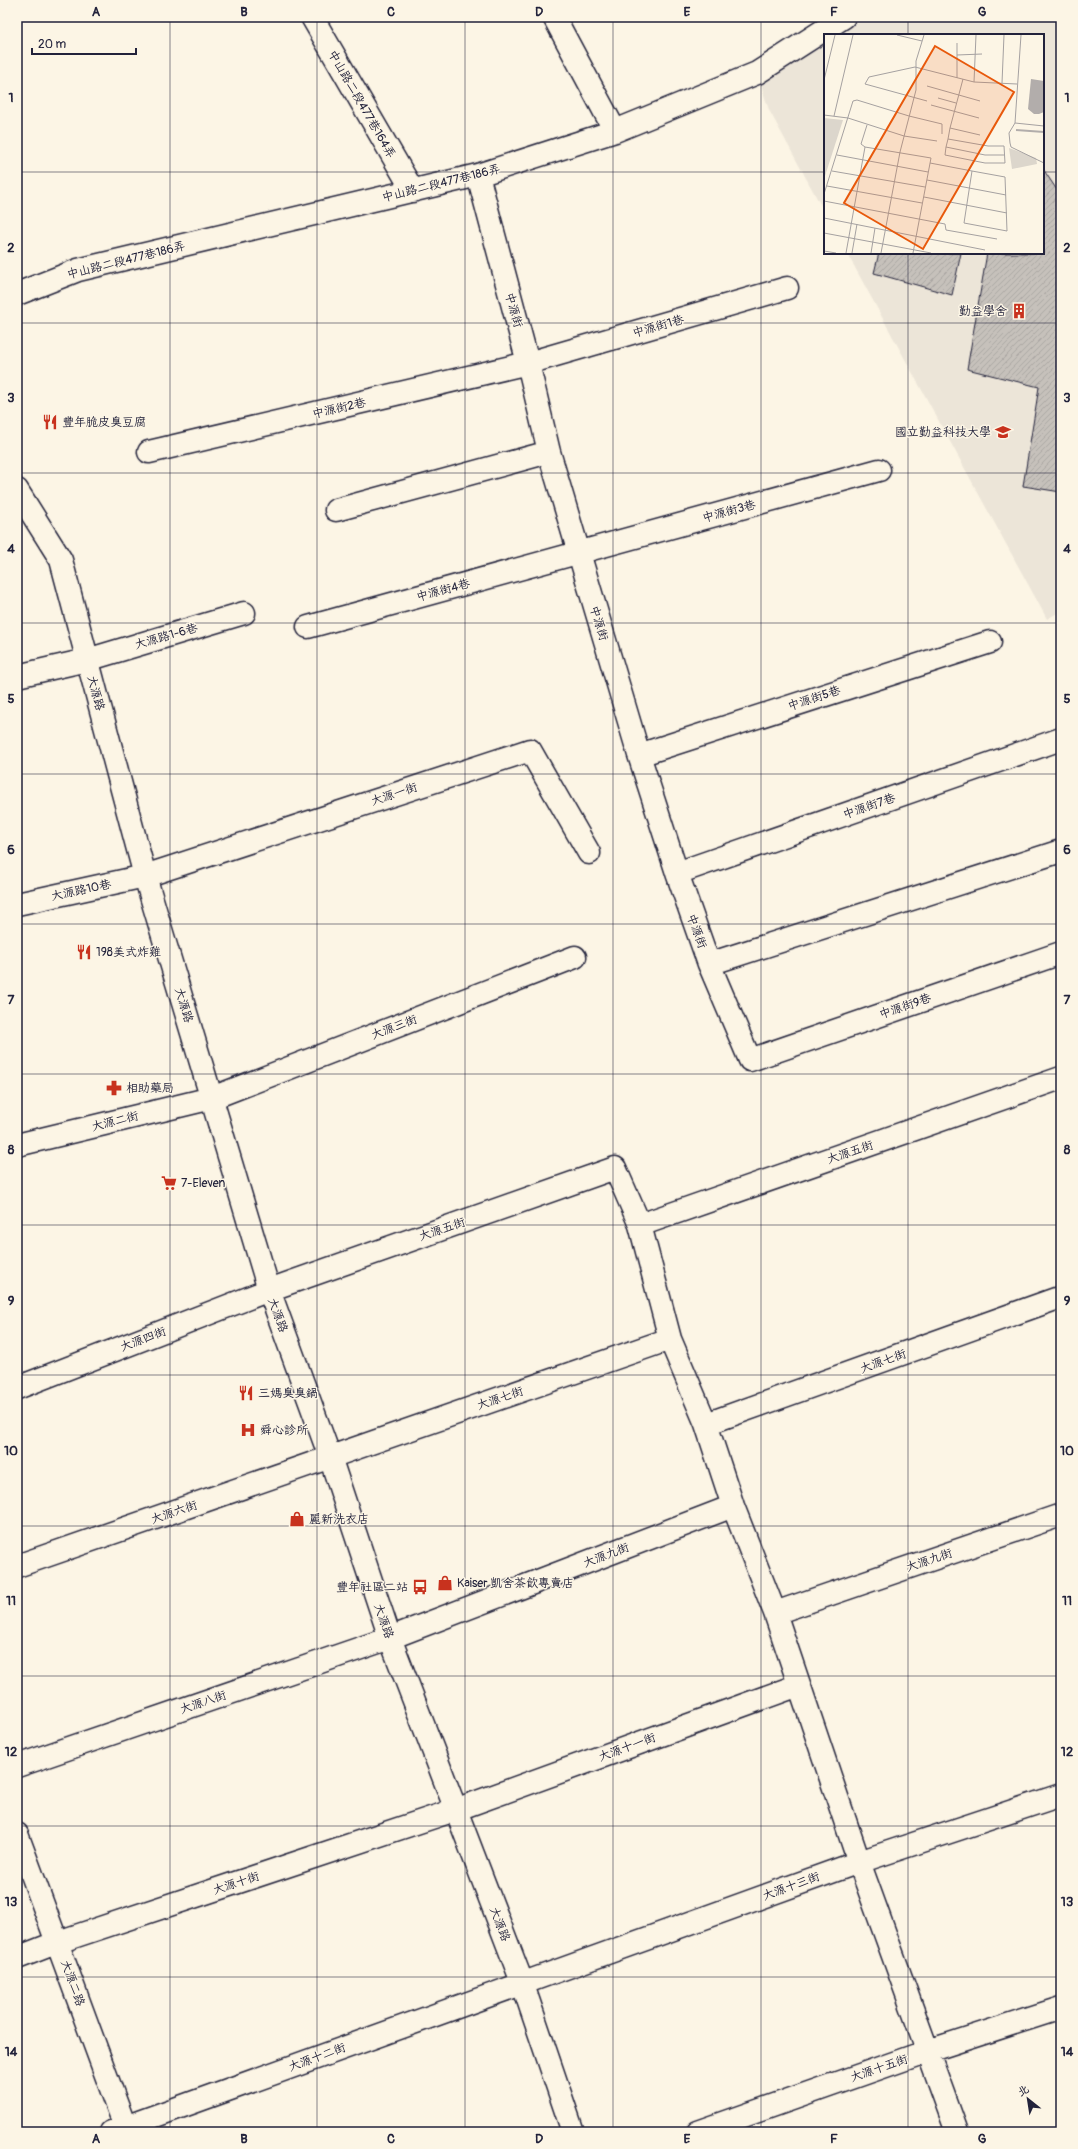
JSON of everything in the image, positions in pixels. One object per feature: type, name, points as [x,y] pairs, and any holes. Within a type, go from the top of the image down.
[{"type":"street","name":"中山路二段477巷164弄","points":[[312,17],[413,191]]},
{"type":"street","points":[[554,17],[615,131]]},
{"type":"street","name":"中山路二段477巷186弄","points":[[17,294],[78,270],[478,175],[615,131],[757,73],[844,17]]},
{"type":"street","name":"中源街","points":[[478,175],[528,363],[549,452],[639,755],[677,873],[709,964],[750,1060]]},
{"type":"street","name":"中源街1巷","points":[[528,363],[787,288]]},
{"type":"street","name":"中源街2巷","points":[[149,452],[528,363]]},
{"type":"street","points":[[336,510],[549,452]]},
{"type":"street","name":"中源街3巷","points":[[578,553],[879,470]]},
{"type":"street","name":"大源路","points":[[17,490],[61,560],[145,876],[269,1290],[330,1458],[390,1638],[522,1982],[573,2132]]},
{"type":"street","name":"中源街4巷","points":[[308,627],[578,553]]},
{"type":"street","name":"大源路1-6巷","points":[[17,676],[88,660],[244,613]]},
{"type":"street","name":"中源街5巷","points":[[639,755],[990,642]]},
{"type":"street","name":"中源街7巷","points":[[677,873],[1061,740]]},
{"type":"street","name":"大源一街","points":[[145,876],[530,750],[589,853]]},
{"type":"street","points":[[709,964],[1061,851]]},
{"type":"street","name":"大源路10巷","points":[[17,904],[145,876]]},
{"type":"street","name":"中源街9巷","points":[[750,1060],[1061,953]]},
{"type":"street","name":"大源三街","points":[[212,1098],[575,957]]},
{"type":"street","name":"大源五街","points":[[269,1290],[615,1168],[640,1225],[1061,1078]]},
{"type":"street","name":"大源二街","points":[[17,1145],[212,1098]]},
{"type":"street","points":[[640,1225],[670,1339],[706,1424],[733,1506],[775,1613],[859,1862],[957,2132]]},
{"type":"street","name":"大源四街","points":[[17,1388],[269,1290]]},
{"type":"street","name":"大源七街","points":[[706,1424],[1061,1297]]},
{"type":"street","name":"大源七街","points":[[330,1458],[670,1339]]},
{"type":"street","name":"大源六街","points":[[17,1566],[330,1458]]},
{"type":"street","name":"大源九街","points":[[390,1638],[733,1506]]},
{"type":"street","name":"大源九街","points":[[775,1613],[1061,1515]]},
{"type":"street","name":"大源八街","points":[[17,1766],[390,1638]]},
{"type":"street","name":"大源十一街","points":[[455,1810],[799,1685]]},
{"type":"street","name":"大源十三街","points":[[522,1982],[859,1862],[1061,1795]]},
{"type":"street","name":"大源十街","points":[[17,1958],[58,1942],[455,1810]]},
{"type":"street","name":"大源二路","points":[[17,1834],[58,1942],[121,2130]]},
{"type":"street","name":"大源十二街","points":[[121,2130],[522,1982]]},
{"type":"street","name":"大源十五街","points":[[698,2132],[928,2051],[1061,2008]]},
{"type":"shaded area","name":"國立勤益科技大學","points":[[858,17],[1061,17],[1061,611],[1047,619],[848,254],[1044,254],[1044,34],[827,34]]},
{"type":"shaded area","points":[[824,36],[824,211],[769,110],[757,73]]},
{"type":"building","name":"勤益學舍","points":[[1044,170],[1061,196],[1061,492],[1023,486],[1039,387],[967,369],[987,254],[1044,254]]},
{"type":"building","name":"勤益學舍","points":[[879,254],[961,254],[952,295],[874,273]]},
{"type":"place","name":"勤益學舍","points":[[1019,311]]},
{"type":"place","name":"豐年脆皮臭豆腐","points":[[50,422]]},
{"type":"place","name":"國立勤益科技大學","points":[[1003,432]]},
{"type":"place","name":"198美式炸雞","points":[[84,952]]},
{"type":"place","name":"相助藥局","points":[[114,1088]]},
{"type":"place","name":"7-Eleven","points":[[169,1183]]},
{"type":"place","name":"三媽臭臭鍋","points":[[246,1393]]},
{"type":"place","name":"舜心診所","points":[[248,1430]]},
{"type":"place","name":"麗新洗衣店","points":[[297,1519]]},
{"type":"place","name":"Kaiser 凱舍茶飲專賣店","points":[[445,1583]]},
{"type":"place","name":"豐年社區二站","points":[[420,1587]]}]
